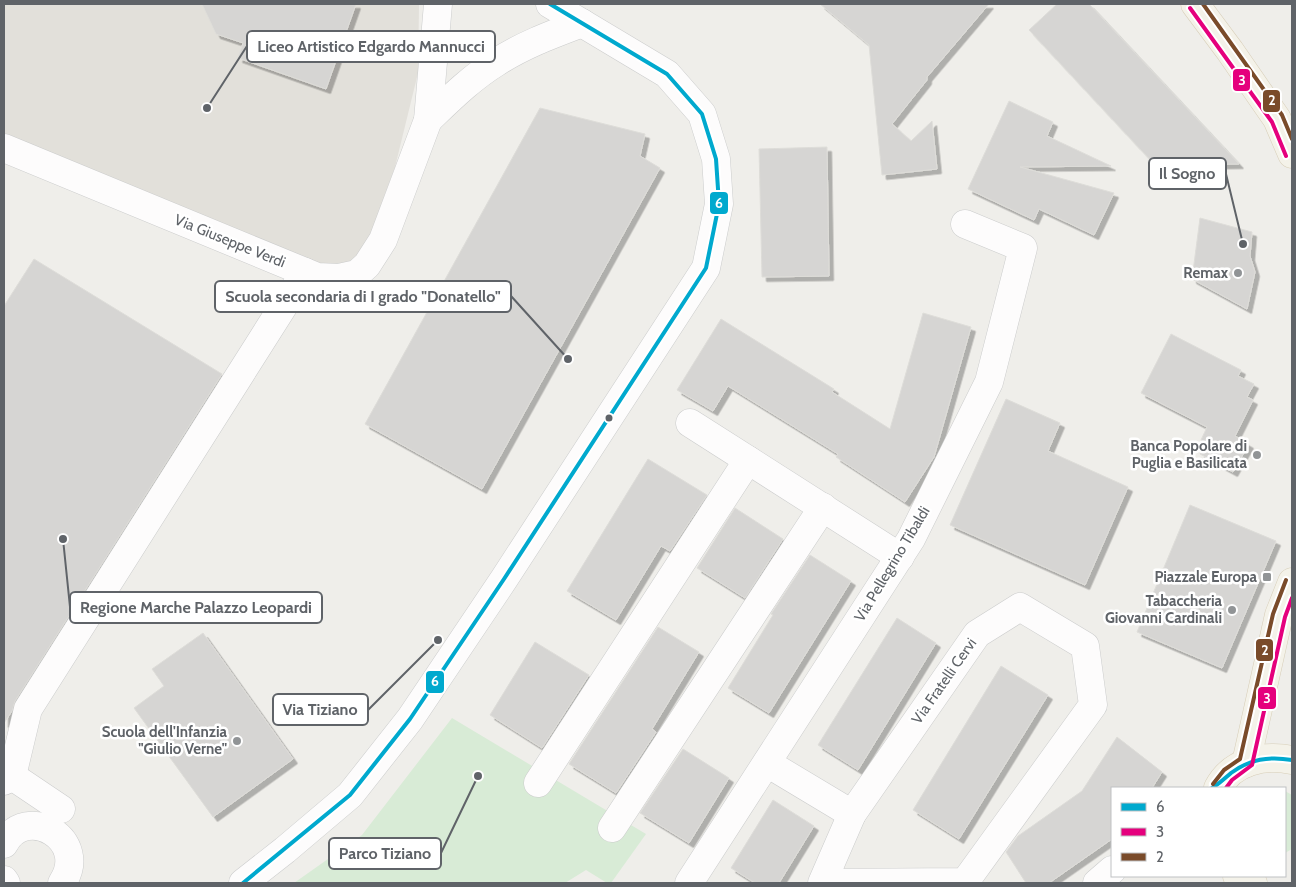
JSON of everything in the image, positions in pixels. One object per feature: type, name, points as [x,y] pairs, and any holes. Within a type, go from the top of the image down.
[{"type":"main road","points":[[1195,4],[1277,119],[1292,154]]},
{"type":"main road","points":[[1246,763],[1279,615],[1292,582]]},
{"type":"main road","points":[[1217,787],[1228,775],[1246,763],[1262,758],[1279,757],[1292,760]]},
{"type":"street","name":"Via Giuseppe Verdi","points":[[4,148],[317,277],[339,278],[356,274],[367,266],[383,240],[428,120],[438,4]]},
{"type":"street","points":[[243,883],[350,795],[410,719],[509,571],[706,268],[720,204],[716,159],[702,114],[667,74],[550,4]]},
{"type":"street","name":"Via Giuseppe Verdi","points":[[428,120],[463,87],[496,62],[553,34],[582,24]]},
{"type":"street","name":"Via Pellegrino Tibaldi","points":[[689,883],[911,539],[989,382],[1023,248],[965,224]]},
{"type":"street","points":[[38,826],[53,804],[8,779],[28,709],[305,272]]},
{"type":"street","points":[[690,423],[900,557]]},
{"type":"street","points":[[538,783],[748,460]]},
{"type":"street","points":[[612,828],[823,507]]},
{"type":"street","name":"Via Fratelli Cervi","points":[[1020,606],[1085,646],[1093,705],[966,882],[822,883],[852,814],[977,634],[1020,606]]},
{"type":"street","points":[[767,763],[852,814]]},
{"type":"street","points":[[4,844],[14,832],[26,827],[38,826],[54,832],[65,845],[69,855],[69,867],[62,883]]},
{"type":"street","points":[[1097,883],[1111,871]]},
{"type":"shaded area","points":[[4,4],[419,4],[418,73],[395,167],[366,246],[344,273],[4,144]]},
{"type":"green space","points":[[452,718],[646,834],[611,883],[607,883],[586,870],[565,883],[294,883],[362,835]]},
{"type":"green space","points":[[1286,792],[1292,795],[1292,849],[1286,852]]},
{"type":"building","points":[[202,4],[356,4],[326,89],[238,58],[243,43],[216,34]]},
{"type":"building","points":[[820,4],[989,4],[927,77],[927,80],[892,124],[911,141],[932,121],[937,169],[882,175],[869,45]]},
{"type":"building","points":[[1057,4],[1089,4],[1239,164],[1155,165],[1029,30]]},
{"type":"building","points":[[1009,101],[1053,122],[1047,136],[1111,166],[1020,167],[1114,193],[1094,235],[1039,209],[1034,220],[968,189]]},
{"type":"building","points":[[540,108],[645,134],[640,156],[660,168],[482,489],[365,424]]},
{"type":"building","points":[[827,147],[829,276],[762,277],[759,149]]},
{"type":"building","points":[[1200,218],[1252,232],[1250,256],[1255,272],[1247,309],[1192,279]]},
{"type":"building","points":[[34,259],[222,374],[15,701],[12,711],[4,723],[4,306]]},
{"type":"building","points":[[923,313],[971,327],[934,457],[905,502],[836,457],[838,454],[728,386],[713,411],[677,390],[721,319],[834,389],[832,392],[890,429]]},
{"type":"building","points":[[1171,334],[1241,370],[1238,376],[1254,384],[1247,397],[1253,400],[1235,436],[1249,444],[1233,472],[1200,454],[1206,443],[1201,440],[1207,427],[1141,393]]},
{"type":"building","points":[[1006,399],[1060,423],[1048,451],[1128,487],[1085,585],[950,525]]},
{"type":"building","points":[[648,459],[707,495],[670,551],[661,546],[616,620],[567,591]]},
{"type":"building","points":[[1190,505],[1276,541],[1222,668],[1137,632]]},
{"type":"building","points":[[735,508],[783,539],[745,598],[697,568]]},
{"type":"building","points":[[810,555],[851,581],[769,713],[728,688],[773,615],[771,614]]},
{"type":"building","points":[[897,618],[936,643],[858,770],[818,745]]},
{"type":"building","points":[[658,627],[699,652],[652,729],[656,732],[616,793],[569,764]]},
{"type":"building","points":[[203,633],[293,759],[213,817],[134,708],[164,686],[152,669]]},
{"type":"building","points":[[535,642],[589,675],[542,748],[490,715]]},
{"type":"building","points":[[1001,666],[1048,695],[959,839],[913,810]]},
{"type":"building","points":[[1117,737],[1162,772],[1153,787],[1111,787],[1111,840],[1049,883],[1026,883],[1006,852],[1018,836],[1082,791]]},
{"type":"building","points":[[683,749],[729,778],[689,843],[640,813]]},
{"type":"building","points":[[773,800],[814,826],[779,883],[755,883],[731,868]]},
{"type":"transit line","name":"6","points":[[243,883],[350,795],[410,719],[504,579],[706,268],[719,204],[716,159],[702,114],[667,74],[550,4]]},
{"type":"transit line","name":"2","points":[[1203,4],[1282,115],[1292,139]]},
{"type":"transit line","name":"3","points":[[1190,8],[1272,122],[1286,156]]},
{"type":"transit line","name":"2","points":[[1213,784],[1224,770],[1240,759],[1273,614],[1286,580]]},
{"type":"transit line","name":"3","points":[[1227,787],[1232,780],[1252,765],[1285,617],[1292,598]]},
{"type":"transit line","name":"6","points":[[1214,787],[1245,764],[1275,758],[1292,760]]},
{"type":"place","name":"Liceo Artistico Edgardo Mannucci","points":[[207,108]]},
{"type":"place","name":"Il Sogno","points":[[1243,244]]},
{"type":"place","name":"Remax","points":[[1238,273]]},
{"type":"place","name":"Scuola secondaria di I grado \"Donatello\"","points":[[568,359]]},
{"type":"place","name":"Banca Popolare di Puglia e Basilicata","points":[[1257,455]]},
{"type":"place","name":"Regione Marche Palazzo Leopardi","points":[[63,539]]},
{"type":"place","name":"Piazzale Europa","points":[[1267,577]]},
{"type":"place","name":"Tabaccheria Giovanni Cardinali","points":[[1232,610]]},
{"type":"place","name":"Via Tiziano","points":[[438,640]]},
{"type":"place","name":"Scuola dell'Infanzia \"Giulio Verne\"","points":[[237,741]]},
{"type":"place","name":"Parco Tiziano","points":[[478,776]]}]
